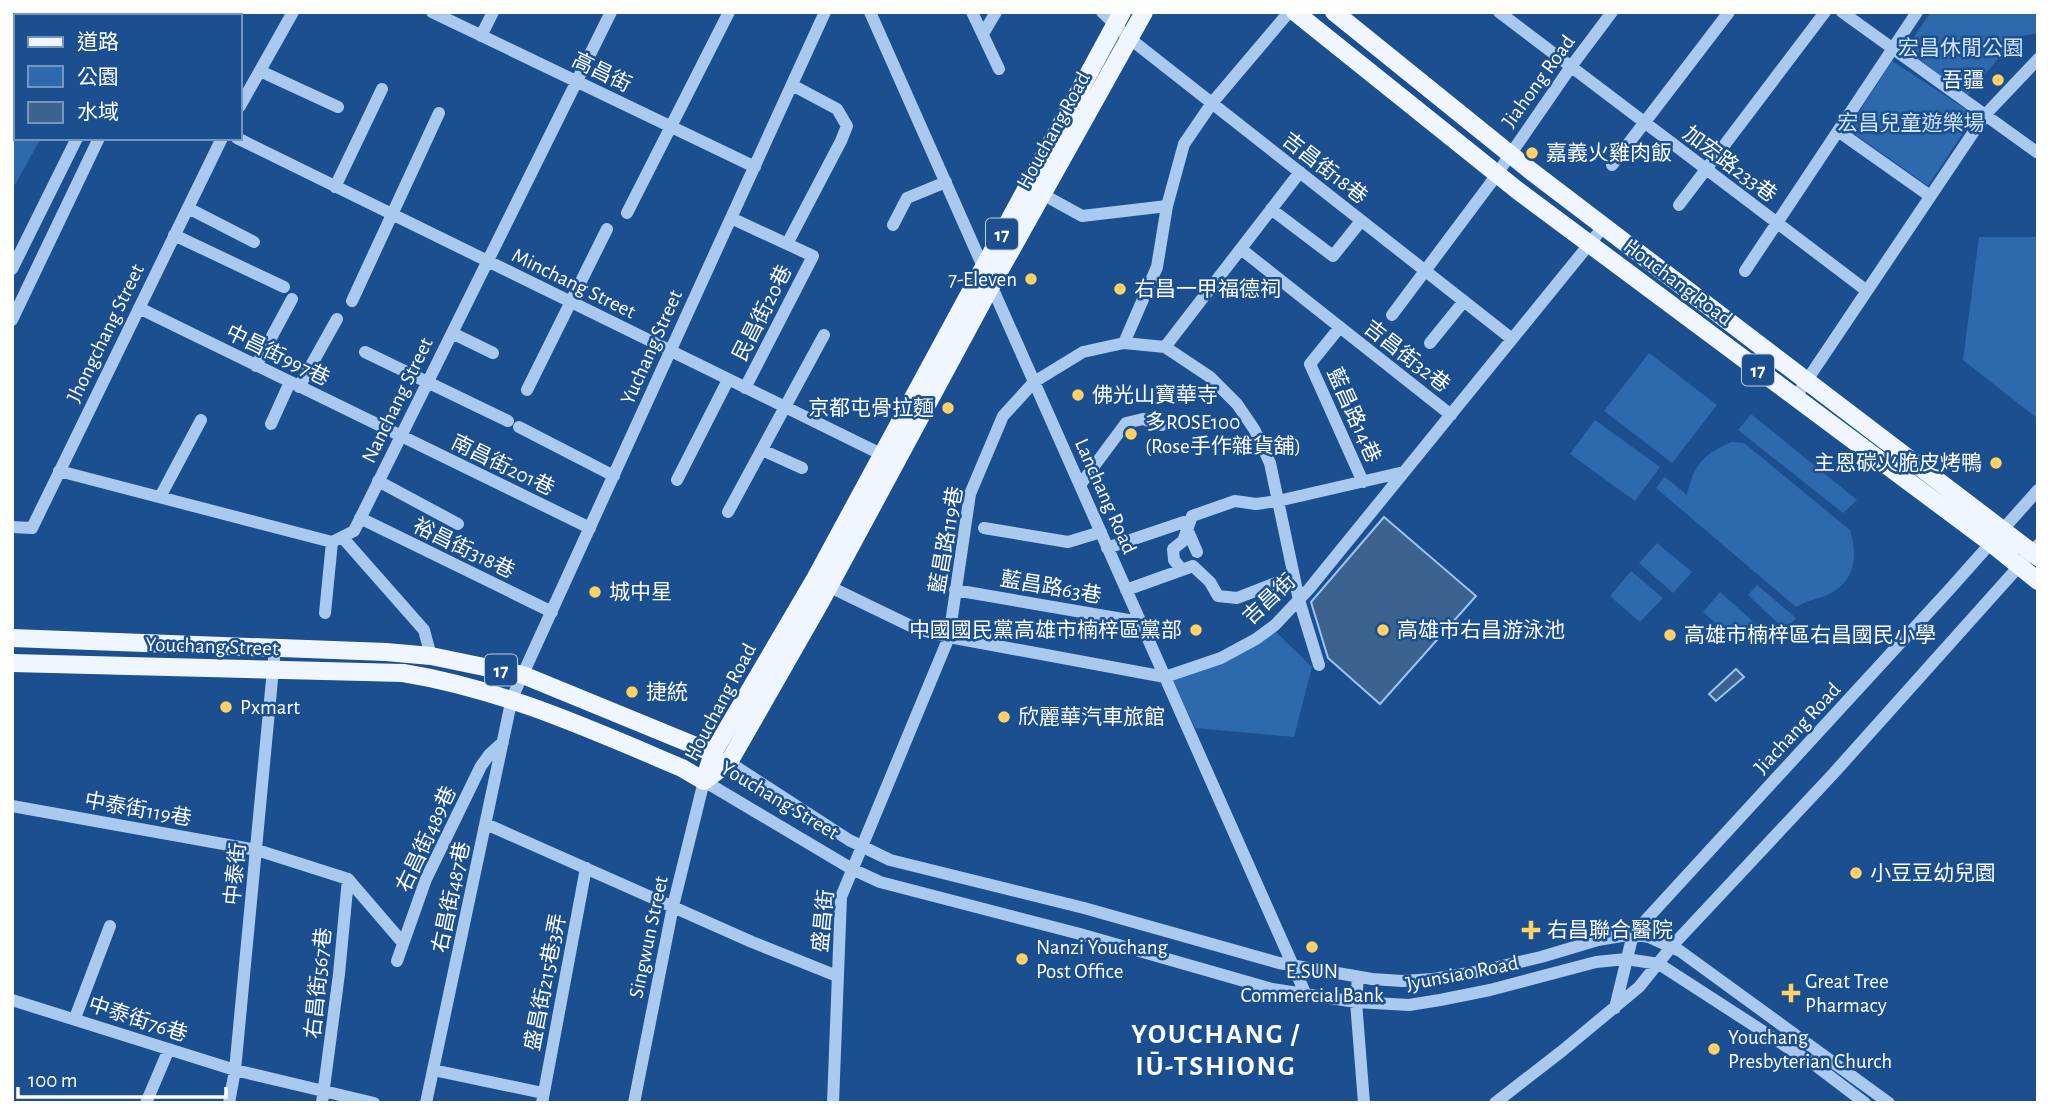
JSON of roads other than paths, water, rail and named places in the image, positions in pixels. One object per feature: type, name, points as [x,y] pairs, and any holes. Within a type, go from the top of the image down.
[{"type":"main road","name":"Houchang Road","points":[[888,458],[1044,195],[1144,12]]},
{"type":"main road","name":"Houchang Road","points":[[1295,12],[1497,174],[2038,581]]},
{"type":"main road","name":"Houchang Road","points":[[1334,12],[1509,154],[2036,551]]},
{"type":"main road","name":"Houchang Road","points":[[704,781],[721,758],[822,583],[984,268],[1119,19]]},
{"type":"main road","name":"Youchang Street","points":[[12,638],[431,656],[523,675],[721,758]]},
{"type":"main road","name":"Youchang Street","points":[[12,663],[403,673],[436,678],[512,698],[682,768],[704,781]]},
{"type":"street","points":[[242,102],[293,12]]},
{"type":"street","name":"高昌街","points":[[432,12],[755,167]]},
{"type":"street","points":[[481,36],[493,12]]},
{"type":"street","name":"Nanchang Street","points":[[337,539],[354,531],[611,12]]},
{"type":"street","points":[[627,213],[729,12]]},
{"type":"street","name":"Yuchang Street","points":[[512,698],[825,12]]},
{"type":"street","name":"Lanchang Road","points":[[870,12],[1306,995]]},
{"type":"street","points":[[972,12],[999,69]]},
{"type":"street","points":[[983,34],[996,12]]},
{"type":"street","name":"吉昌街18巷","points":[[1102,12],[1119,19],[1129,38],[1512,339]]},
{"type":"street","points":[[1289,12],[1212,104],[1184,144],[1167,206],[1157,267],[1124,343],[1165,347],[1210,377],[1237,404],[1254,429],[1270,463],[1299,600],[1319,665]]},
{"type":"street","name":"加宏路233巷","points":[[1499,12],[1867,291]]},
{"type":"street","name":"Jiahong Road","points":[[1392,315],[1497,174],[1612,12]]},
{"type":"street","points":[[1612,165],[1730,12]]},
{"type":"street","points":[[1679,205],[1825,12]]},
{"type":"street","points":[[1842,12],[2038,153]]},
{"type":"street","points":[[1745,271],[1917,12]]},
{"type":"street","points":[[1795,398],[1985,115],[2038,59]]},
{"type":"street","points":[[260,71],[338,107]]},
{"type":"street","points":[[731,218],[787,244],[841,141],[847,126],[837,109],[792,85]]},
{"type":"street","points":[[335,187],[382,89]]},
{"type":"street","points":[[352,301],[439,113]]},
{"type":"street","points":[[1838,131],[1930,197]]},
{"type":"street","points":[[12,269],[76,140]]},
{"type":"street","points":[[12,320],[98,140]]},
{"type":"street","name":"Jhongchang Street","points":[[12,527],[32,528],[221,140]]},
{"type":"street","name":"Minchang Street","points":[[241,140],[888,458]]},
{"type":"street","points":[[1165,347],[1300,172]]},
{"type":"street","points":[[893,225],[906,198],[946,182]]},
{"type":"street","points":[[1044,195],[1082,216],[1167,206]]},
{"type":"street","points":[[188,208],[254,242]]},
{"type":"street","points":[[1271,209],[1334,256],[1361,220]]},
{"type":"street","name":"吉昌街","points":[[822,583],[917,629],[949,637],[1165,677],[1221,658],[1275,625],[1299,600],[1604,226]]},
{"type":"street","points":[[527,390],[607,229]]},
{"type":"street","points":[[174,235],[284,287]]},
{"type":"street","name":"民昌街20巷","points":[[746,388],[813,256],[787,244]]},
{"type":"street","name":"吉昌街32巷","points":[[1241,249],[1451,415]]},
{"type":"street","points":[[256,366],[292,299]]},
{"type":"street","points":[[1430,343],[1464,301]]},
{"type":"street","name":"中昌街997巷","points":[[139,308],[400,437]]},
{"type":"street","points":[[271,424],[337,319]]},
{"type":"street","name":"吉昌街32巷","points":[[1310,364],[1340,327]]},
{"type":"street","points":[[452,332],[493,353]]},
{"type":"street","points":[[728,512],[824,335]]},
{"type":"street","name":"藍昌路119巷","points":[[949,637],[970,494],[1003,416],[1034,382],[1083,352],[1124,343]]},
{"type":"street","points":[[365,352],[614,476]]},
{"type":"street","name":"藍昌路14巷","points":[[1310,364],[1363,482]]},
{"type":"street","points":[[677,480],[728,380]]},
{"type":"street","points":[[1080,485],[1126,423],[1143,419],[1162,425]]},
{"type":"street","points":[[160,497],[201,421]]},
{"type":"street","name":"南昌街201巷","points":[[400,437],[590,528]]},
{"type":"street","points":[[762,450],[802,468]]},
{"type":"street","points":[[59,471],[337,539],[424,630],[431,656]]},
{"type":"street","name":"藍昌路14巷","points":[[1182,570],[1174,560],[1173,549],[1183,541],[1192,516],[1235,501],[1278,502],[1404,472]]},
{"type":"street","points":[[379,481],[458,524]]},
{"type":"street","name":"Jiachang Road","points":[[1615,1008],[1633,934],[2038,491]]},
{"type":"street","name":"裕昌街318巷","points":[[360,518],[552,612]]},
{"type":"street","points":[[1107,548],[1184,522],[1197,552]]},
{"type":"street","points":[[984,528],[1068,541],[1101,533]]},
{"type":"street","points":[[325,613],[337,539]]},
{"type":"street","points":[[1495,1103],[1639,987],[1672,946],[1833,774],[2019,566],[2036,551]]},
{"type":"street","points":[[1126,590],[1192,566],[1210,582],[1218,596],[1237,598],[1294,576]]},
{"type":"street","name":"藍昌路63巷","points":[[956,590],[1140,622]]},
{"type":"street","name":"盛昌街","points":[[833,1103],[841,897],[949,637]]},
{"type":"street","name":"中泰街","points":[[229,1103],[235,1070],[275,671],[275,648]]},
{"type":"street","name":"右昌街487巷","points":[[426,1103],[512,698]]},
{"type":"street","name":"右昌街489巷","points":[[397,961],[426,879],[481,766],[503,742]]},
{"type":"street","name":"Youchang Street","points":[[721,758],[863,847],[890,860],[1084,908],[1293,965]]},
{"type":"street","name":"Youchang Street","points":[[704,781],[852,869],[880,882],[1080,934],[1272,989],[1356,1002]]},
{"type":"street","name":"Singwun Street","points":[[634,1103],[673,906],[704,781]]},
{"type":"street","name":"中泰街119巷","points":[[12,806],[257,850],[348,879]]},
{"type":"street","points":[[486,824],[752,942],[837,976]]},
{"type":"street","name":"盛昌街215巷3弄","points":[[542,1098],[586,868]]},
{"type":"street","points":[[348,879],[403,943]]},
{"type":"street","name":"右昌街567巷","points":[[323,1097],[348,879]]},
{"type":"street","points":[[75,1018],[110,926]]},
{"type":"street","name":"Jyunsiao Road","points":[[1293,965],[1358,977],[1402,981],[1433,979],[1481,971],[1598,940],[1633,934],[1672,946],[1889,1103]]},
{"type":"street","name":"Jyunsiao Road","points":[[1356,1002],[1409,1004],[1440,1000],[1490,990],[1596,962],[1626,959],[1659,964],[1817,1067],[1865,1103]]},
{"type":"street","points":[[1358,977],[1356,1002],[1364,1103]]},
{"type":"street","name":"中泰街76巷","points":[[12,1000],[323,1097],[374,1103]]},
{"type":"street","points":[[146,1103],[169,1049]]},
{"type":"street","points":[[433,1070],[542,1098]]},
{"type":"water","name":"高雄市右昌游泳池","points":[[1384,517],[1476,596],[1380,704],[1328,658],[1311,602]]},
{"type":"water","points":[[1736,669],[1744,677],[1716,701],[1709,694]]},
{"type":"place","name":"吾疆","points":[[1998,80]]},
{"type":"place","name":"嘉義火雞肉飯","points":[[1532,153]]},
{"type":"place","name":"7-Eleven","points":[[1031,279]]},
{"type":"place","name":"右昌一甲福德祠","points":[[1120,289]]},
{"type":"place","name":"佛光山寶華寺","points":[[1078,395]]},
{"type":"place","name":"京都屯骨拉麵","points":[[948,408]]},
{"type":"place","name":"多ROSE100 (Rose手作雜貨舖)","points":[[1131,434]]},
{"type":"place","name":"主恩碳火脆皮烤鴨","points":[[1996,463]]},
{"type":"place","name":"城中星","points":[[595,592]]},
{"type":"place","name":"中國國民黨高雄市楠梓區黨部","points":[[1196,630]]},
{"type":"place","name":"高雄市右昌游泳池","points":[[1383,630]]},
{"type":"place","name":"高雄市楠梓區右昌國民小學","points":[[1670,635]]},
{"type":"place","name":"捷統","points":[[632,692]]},
{"type":"place","name":"Pxmart","points":[[226,707]]},
{"type":"place","name":"欣麗華汽車旅館","points":[[1004,717]]},
{"type":"place","name":"小豆豆幼兒園","points":[[1856,873]]},
{"type":"place","name":"右昌聯合醫院","points":[[1531,930]]},
{"type":"place","name":"E.SUN Commercial Bank","points":[[1312,947]]},
{"type":"place","name":"Nanzi Youchang Post Office","points":[[1022,959]]},
{"type":"place","name":"Great Tree Pharmacy","points":[[1791,993]]},
{"type":"place","name":"Youchang Presbyterian Church","points":[[1714,1049]]},
{"type":"district","name":"YOUCHANG / IŪ-TSHIONG","points":[[1216,1049]]},
{"type":"park label","name":"宏昌休閒公園","points":[[1961,48]]},
{"type":"park label","name":"宏昌兒童遊樂場","points":[[1911,123]]}]
